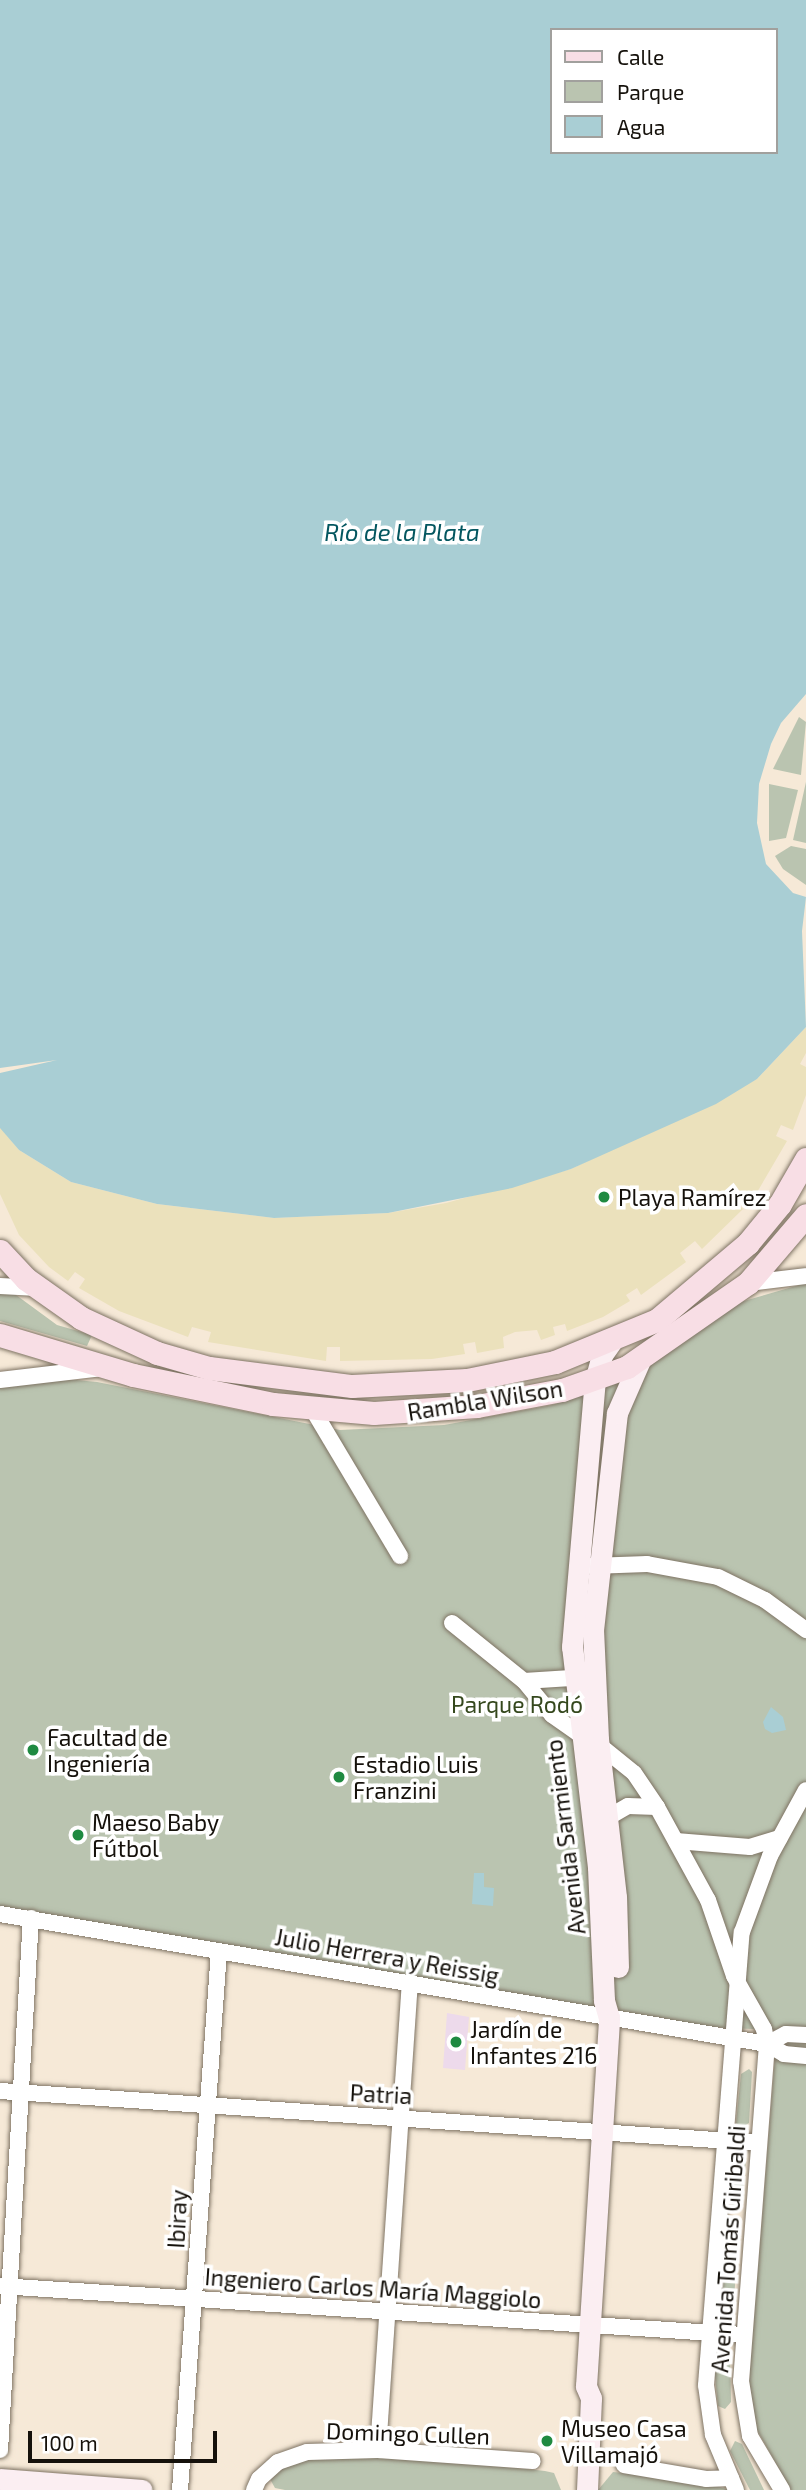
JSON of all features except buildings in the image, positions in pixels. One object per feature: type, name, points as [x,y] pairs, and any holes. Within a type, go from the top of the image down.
[{"type":"main road","name":"Rambla Wilson","points":[[0,1251],[38,1288],[81,1318],[157,1353],[209,1368],[279,1381],[358,1386],[467,1380],[555,1362],[611,1342],[657,1320],[737,1255],[780,1204],[806,1158]]},
{"type":"main road","name":"Rambla Wilson","points":[[0,1335],[107,1367],[313,1410],[410,1414],[502,1402],[595,1381],[641,1358],[748,1283],[806,1215]]},
{"type":"street","points":[[748,1283],[806,1276]]},
{"type":"street","points":[[0,1286],[38,1288]]},
{"type":"street","name":"Avenida Sarmiento","points":[[579,2489],[591,2398],[586,2386],[609,2018],[604,2000],[598,1867],[579,1734],[595,1381],[601,1355],[611,1342]]},
{"type":"street","name":"Avenida Sarmiento","points":[[588,1566],[617,1413],[641,1358]]},
{"type":"street","points":[[0,1380],[107,1367]]},
{"type":"street","points":[[313,1410],[400,1556]]},
{"type":"street","points":[[588,1566],[647,1564],[718,1577],[765,1600],[806,1630]]},
{"type":"street","points":[[453,1623],[524,1681],[552,1715],[579,1734]]},
{"type":"street","name":"Avenida Sarmiento","points":[[583,1677],[598,1744],[618,1953],[616,2002],[609,2018]]},
{"type":"street","points":[[524,1681],[583,1677]]},
{"type":"street","points":[[598,1744],[634,1773],[657,1807],[708,1900],[738,1985],[760,2018],[767,2043]]},
{"type":"street","name":"Avenida Tomás Giribaldi","points":[[734,2484],[709,2420],[708,2332],[742,1932],[752,1896],[806,1790]]},
{"type":"street","points":[[607,1818],[628,1806],[657,1807]]},
{"type":"street","points":[[676,1841],[750,1847],[780,1838]]},
{"type":"street","name":"Julio Herrera y Reissig","points":[[0,1914],[734,2040],[767,2043],[784,2054],[806,2056]]},
{"type":"street","points":[[0,2450],[5,2286],[31,1918]]},
{"type":"street","name":"Ibiray","points":[[180,2490],[196,2298],[206,2107],[219,1951]]},
{"type":"street","points":[[378,2450],[410,1983]]},
{"type":"street","name":"Julio Herrera y Reissig","points":[[767,2043],[786,2034],[806,2035]]},
{"type":"street","name":"Avenida Tomás Giribaldi","points":[[767,2043],[741,2389],[748,2426],[762,2460],[782,2490]]},
{"type":"street","name":"Patria","points":[[0,2091],[759,2143]]},
{"type":"street","name":"Ingeniero Carlos María Maggiolo","points":[[5,2286],[388,2314],[743,2335]]},
{"type":"street","name":"Domingo Cullen","points":[[254,2490],[265,2472],[290,2458],[332,2450],[378,2450],[533,2461]]},
{"type":"street","points":[[624,2465],[734,2484]]},
{"type":"street","points":[[0,2479],[142,2490]]},
{"type":"shaded area","name":"Jardín de Infantes 216","points":[[447,2013],[469,2017],[465,2070],[443,2068]]},
{"type":"green space","points":[[799,717],[806,722],[801,775],[773,769]]},
{"type":"green space","points":[[806,782],[806,843],[793,840]]},
{"type":"green space","points":[[769,784],[798,790],[786,838],[769,841]]},
{"type":"green space","points":[[791,846],[806,849],[806,885],[783,869],[775,856]]},
{"type":"green space","name":"Parque Rodó","points":[[806,1283],[806,2490],[791,2490],[757,2430],[749,2381],[777,2030],[708,2027],[0,1907],[0,1385],[66,1379],[97,1382],[340,1430],[444,1425],[552,1405],[616,1384],[737,1303]]},
{"type":"green space","points":[[0,1291],[12,1292],[57,1325],[92,1335],[87,1346],[0,1321]]},
{"type":"green space","points":[[749,2069],[752,2072],[749,2123],[741,2128],[736,2123],[741,2074]]},
{"type":"green space","points":[[738,2154],[746,2160],[742,2204],[735,2208],[729,2202],[733,2159]]},
{"type":"green space","points":[[737,2219],[738,2252],[729,2256],[725,2250],[728,2223]]},
{"type":"green space","points":[[730,2266],[736,2270],[733,2315],[725,2320],[720,2314],[724,2270]]},
{"type":"green space","points":[[723,2346],[730,2350],[731,2402],[725,2409],[718,2406],[715,2376],[716,2351]]},
{"type":"green space","points":[[735,2441],[742,2444],[764,2490],[750,2490],[730,2451]]},
{"type":"green space","points":[[399,2455],[545,2471],[554,2473],[561,2490],[285,2490],[275,2488],[270,2479],[292,2461]]},
{"type":"green space","points":[[613,2472],[701,2481],[729,2490],[598,2490]]},
{"type":"sand","name":"Playa Ramírez","points":[[806,1027],[806,1053],[800,1064],[806,1067],[806,1095],[793,1130],[781,1125],[776,1136],[787,1141],[759,1189],[751,1200],[742,1192],[734,1200],[743,1209],[702,1249],[695,1241],[680,1253],[686,1262],[641,1295],[637,1288],[626,1295],[630,1301],[603,1317],[567,1331],[565,1324],[553,1327],[555,1335],[541,1340],[537,1330],[515,1332],[503,1337],[504,1348],[477,1353],[475,1342],[463,1344],[465,1354],[432,1359],[340,1361],[340,1347],[327,1347],[326,1361],[208,1342],[211,1332],[192,1327],[188,1337],[119,1311],[79,1288],[85,1279],[75,1272],[68,1281],[49,1267],[19,1235],[0,1194],[0,1127],[19,1150],[71,1182],[157,1204],[274,1218],[388,1213],[446,1203],[571,1169],[757,1079]]},
{"type":"water","name":"Río de la Plata","points":[[0,0],[806,0],[806,694],[781,723],[771,744],[759,784],[757,823],[766,864],[793,893],[806,897],[802,931],[806,1027],[757,1079],[716,1104],[571,1169],[512,1188],[388,1213],[274,1218],[157,1204],[71,1182],[19,1150],[0,1128],[0,1073],[57,1060],[0,1068]]},
{"type":"water","points":[[771,1707],[783,1717],[786,1730],[772,1733],[765,1729],[763,1722]]},
{"type":"water","points":[[474,1873],[484,1873],[484,1887],[494,1888],[493,1906],[472,1904]]},
{"type":"place","name":"Playa Ramírez","points":[[604,1197]]},
{"type":"place","name":"Facultad de Ingeniería","points":[[33,1750]]},
{"type":"place","name":"Estadio Luis Franzini","points":[[339,1777]]},
{"type":"place","name":"Maeso Baby Fútbol","points":[[78,1835]]},
{"type":"place","name":"Jardín de Infantes 216","points":[[456,2042]]},
{"type":"place","name":"Museo Casa Villamajó","points":[[547,2441]]}]
